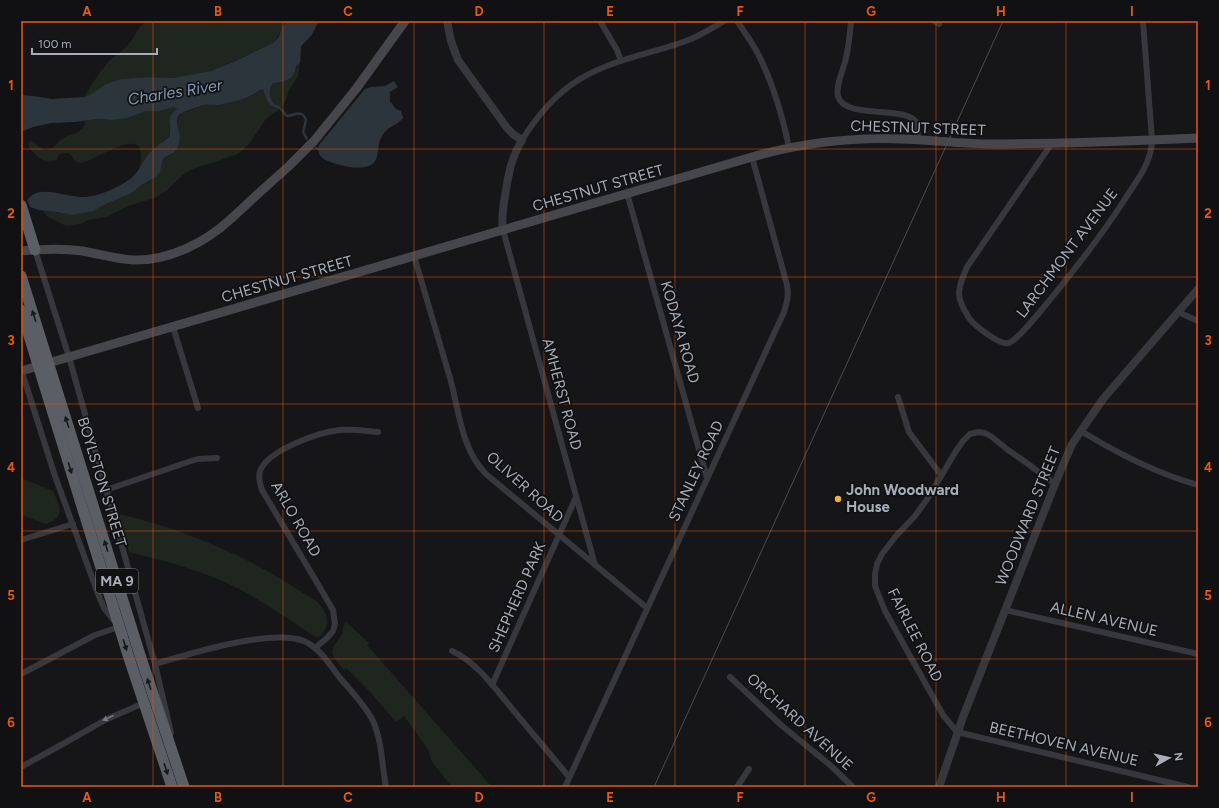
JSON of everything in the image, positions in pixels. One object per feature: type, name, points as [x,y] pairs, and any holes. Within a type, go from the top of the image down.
[{"type":"highway","points":[[21,205],[35,250]]},
{"type":"highway","name":"BOYLSTON STREET","points":[[21,276],[40,354],[47,376],[184,787]]},
{"type":"highway","name":"BOYLSTON STREET","points":[[21,310],[40,354]]},
{"type":"highway","name":"BOYLSTON STREET","points":[[47,376],[119,626],[172,787]]},
{"type":"main road","points":[[21,251],[66,249],[124,259],[141,260],[156,258],[173,253],[206,238],[220,229],[309,146],[356,89],[405,21]]},
{"type":"main road","name":"CHESTNUT STREET","points":[[21,370],[70,358],[627,193],[789,147],[821,142],[881,138],[979,144],[1052,144],[1198,138]]},
{"type":"street","points":[[447,21],[453,48],[461,66],[507,128],[522,140]]},
{"type":"street","points":[[600,21],[617,50],[621,61]]},
{"type":"street","points":[[503,230],[502,214],[509,171],[515,152],[546,107],[565,90],[587,75],[621,61],[689,40],[724,21]]},
{"type":"street","points":[[738,21],[754,46],[766,72],[782,117],[789,147]]},
{"type":"street","points":[[851,21],[846,58],[838,87],[838,97],[840,101],[846,106],[854,109],[902,115],[915,120],[918,128],[917,140]]},
{"type":"street","points":[[1143,21],[1152,140]]},
{"type":"street","name":"LARCHMONT AVENUE","points":[[1052,144],[967,267],[959,288],[959,297],[962,307],[971,321],[996,340],[1004,343],[1009,343],[1025,329],[1080,262],[1114,217],[1138,180],[1148,161],[1151,152],[1152,140]]},
{"type":"street","name":"STANLEY ROAD","points":[[565,787],[708,478],[787,302],[787,285],[752,157]]},
{"type":"street","name":"KODAYA ROAD","points":[[627,193],[708,478]]},
{"type":"street","name":"AMHERST ROAD","points":[[503,230],[595,565]]},
{"type":"street","points":[[35,250],[70,358],[155,664],[179,772]]},
{"type":"street","name":"OLIVER ROAD","points":[[414,256],[466,440],[470,453],[477,464],[486,474],[559,536],[647,608]]},
{"type":"street","name":"WOODWARD STREET","points":[[939,787],[957,732],[1072,444],[1103,399],[1198,289]]},
{"type":"street","points":[[1178,312],[1198,321]]},
{"type":"street","points":[[173,327],[198,408]]},
{"type":"street","points":[[21,370],[50,460],[101,601],[108,614],[119,626],[95,635],[21,674]]},
{"type":"street","points":[[898,397],[909,432],[941,475]]},
{"type":"street","name":"ARLO ROAD","points":[[315,648],[328,637],[333,630],[335,624],[333,610],[262,490],[259,479],[260,472],[270,458],[282,449],[304,439],[340,430],[378,432]]},
{"type":"street","points":[[1081,431],[1104,445],[1133,459],[1166,474],[1198,485]]},
{"type":"street","name":"FAIRLEE ROAD","points":[[957,732],[945,718],[885,611],[875,586],[877,564],[882,554],[896,536],[915,516],[928,498],[941,475],[970,434],[979,432],[985,433],[992,437],[1055,484]]},
{"type":"street","points":[[106,490],[198,459],[217,458]]},
{"type":"street","name":"SHEPHERD PARK","points":[[492,685],[576,497]]},
{"type":"street","points":[[21,540],[73,524]]},
{"type":"street","name":"ALLEN AVENUE","points":[[1005,610],[1198,654]]},
{"type":"street","points":[[155,664],[217,648],[277,638],[292,638],[304,641],[315,648],[363,706],[373,722],[379,741],[386,787]]},
{"type":"street","points":[[452,651],[466,659],[492,685],[569,777]]},
{"type":"street","name":"ORCHARD AVENUE","points":[[730,677],[781,725],[830,765],[853,787]]},
{"type":"street","points":[[21,767],[107,719],[144,703]]},
{"type":"street","name":"BEETHOVEN AVENUE","points":[[957,732],[1188,787]]},
{"type":"street","points":[[736,787],[749,769]]},
{"type":"shaded area","points":[[148,21],[288,21],[273,43],[217,69],[173,78],[149,77],[121,79],[106,84],[90,95],[84,97],[96,78],[111,59],[126,47],[140,27]]},
{"type":"shaded area","points":[[300,63],[298,76],[289,90],[282,107],[266,119],[249,144],[238,154],[193,169],[184,174],[166,191],[154,198],[128,206],[106,217],[66,226],[48,217],[42,210],[63,213],[93,211],[132,193],[140,186],[149,182],[160,171],[163,159],[172,154],[178,126],[178,118],[182,113],[205,105],[222,105],[251,96],[263,89],[268,102],[276,106],[270,95],[271,86],[273,83],[283,82],[289,79]]},
{"type":"shaded area","points":[[176,107],[177,110],[169,124],[170,131],[168,137],[157,146],[139,168],[141,153],[139,146],[133,144],[116,148],[80,163],[69,154],[65,153],[60,154],[56,160],[43,160],[40,159],[29,147],[31,140],[43,150],[51,149],[67,136],[78,132],[83,128],[85,121],[123,118],[146,111],[155,111]]},
{"type":"shaded area","points":[[21,478],[53,491],[60,511],[57,518],[46,524],[21,515]]},
{"type":"shaded area","points":[[118,514],[175,530],[229,552],[272,574],[311,597],[318,603],[326,614],[327,618],[324,631],[317,638],[259,600],[226,583],[185,567],[129,552]]},
{"type":"shaded area","points":[[345,621],[369,643],[367,645],[492,787],[452,787],[432,762],[428,749],[404,716],[396,722],[371,693],[346,668],[344,670],[333,656],[332,651],[342,634]]},
{"type":"water","name":"Charles River","points":[[288,21],[319,21],[311,36],[301,47],[300,63],[296,66],[293,75],[286,81],[273,83],[271,86],[270,95],[277,107],[269,103],[263,89],[237,101],[221,105],[205,105],[187,111],[179,115],[177,119],[180,137],[177,148],[173,153],[163,159],[160,172],[156,177],[140,186],[132,193],[93,211],[72,215],[39,210],[30,207],[27,200],[32,195],[39,192],[52,192],[85,197],[103,193],[126,182],[138,171],[151,151],[169,136],[170,118],[177,109],[174,107],[159,111],[146,111],[127,118],[112,120],[97,119],[51,123],[33,127],[21,132],[21,95],[52,99],[84,97],[90,95],[106,84],[121,79],[149,77],[173,78],[211,71],[273,43],[279,37],[282,27]]},
{"type":"water","points":[[394,81],[398,87],[390,92],[390,101],[396,109],[401,111],[403,118],[388,129],[382,136],[375,162],[370,166],[356,168],[333,163],[321,157],[318,150],[319,145],[365,89],[385,86]]},
{"type":"waterway","points":[[275,106],[279,107],[287,116],[300,114],[304,117],[306,120],[303,132],[307,139]]},
{"type":"tram line","points":[[654,787],[1003,21]]},
{"type":"place","name":"John Woodward House","points":[[838,499]]}]
